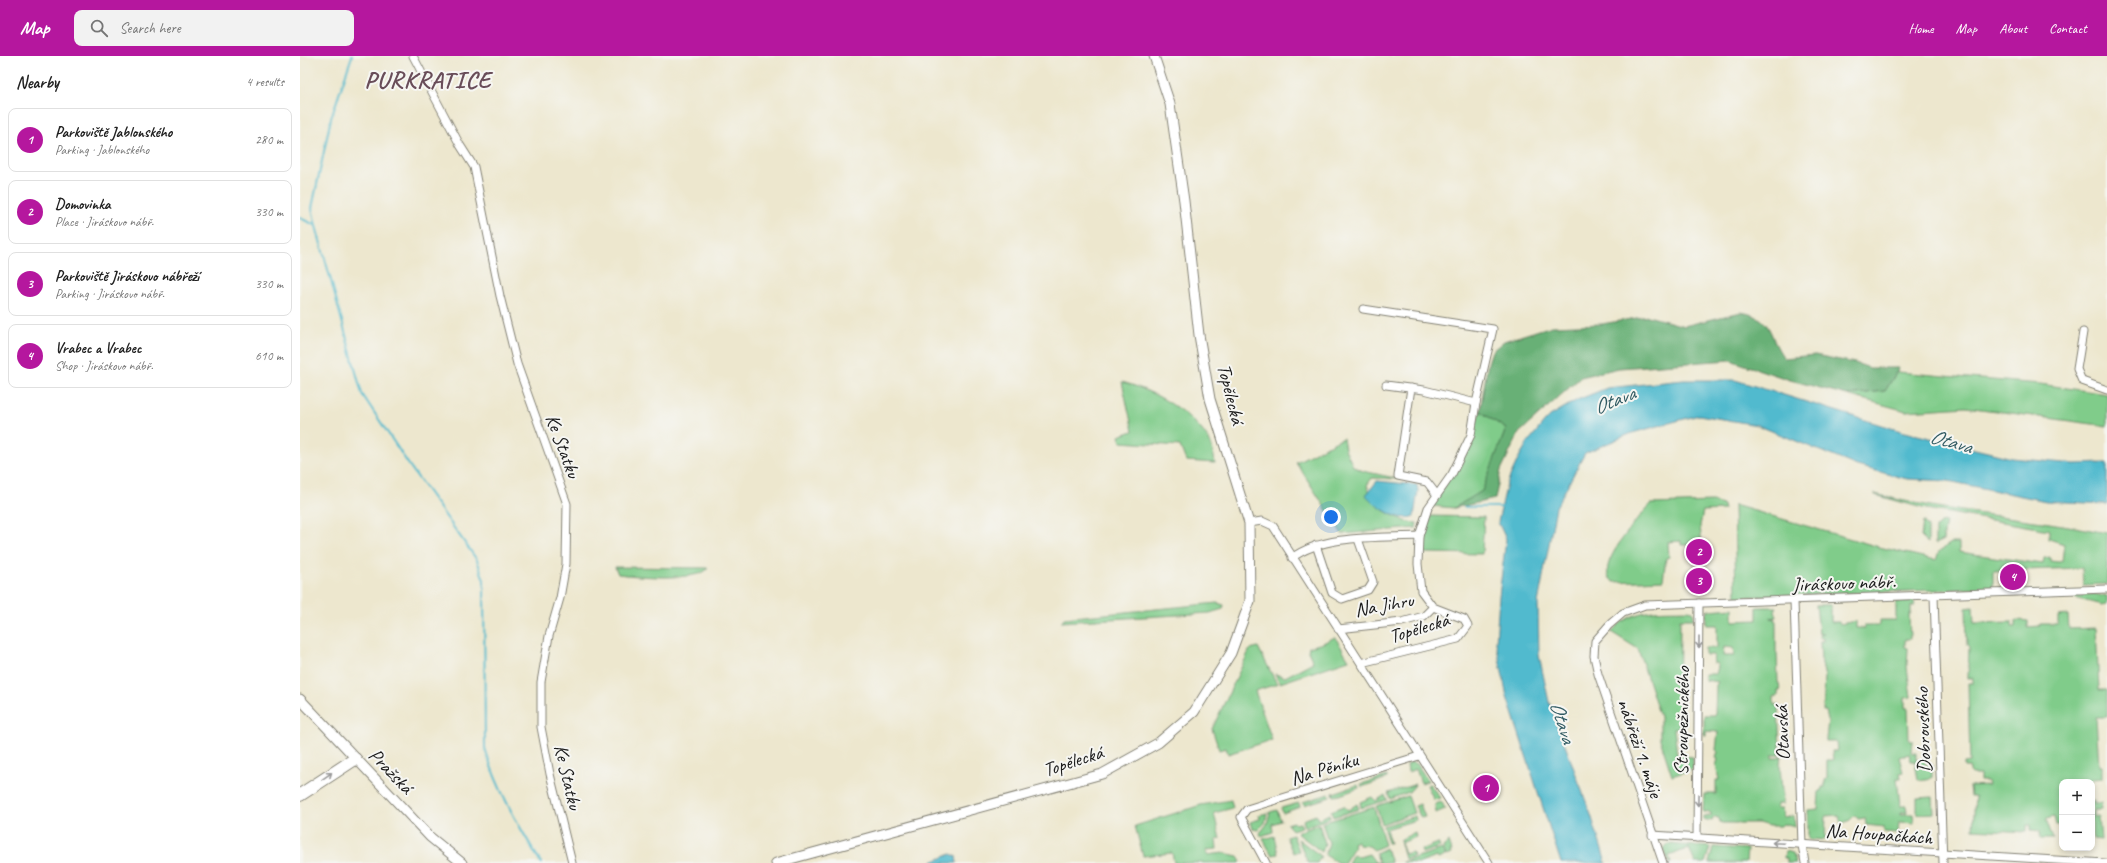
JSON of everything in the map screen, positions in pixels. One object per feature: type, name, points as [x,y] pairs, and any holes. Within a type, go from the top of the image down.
[{"type":"highway","points":[[300,795],[355,759]]},
{"type":"street","name":"Ke Statku","points":[[413,56],[474,168],[500,296],[517,364],[567,504],[566,564],[560,598],[549,636],[542,682],[541,728],[550,774],[571,860]]},
{"type":"street","name":"Topělecká","points":[[776,863],[1102,774],[1158,743],[1194,712],[1232,653],[1250,601],[1248,524],[1210,398],[1199,335],[1170,104],[1154,56]]},
{"type":"street","name":"Na Jihru","points":[[1338,629],[1402,622],[1424,616],[1433,607],[1422,591],[1418,564],[1419,536],[1428,508],[1452,474],[1471,435],[1476,403],[1493,330],[1363,309]]},
{"type":"street","points":[[2083,332],[2078,356],[2077,369],[2079,375],[2082,381],[2107,390]]},
{"type":"street","points":[[1386,385],[1411,388],[1476,403]]},
{"type":"street","points":[[1411,388],[1398,476],[1427,482],[1437,495]]},
{"type":"street","points":[[1248,524],[1262,520],[1273,526],[1292,558],[1489,863]]},
{"type":"street","points":[[1292,558],[1300,551],[1316,545],[1358,539],[1419,536]]},
{"type":"street","points":[[1316,545],[1332,593],[1342,598],[1368,590],[1373,582],[1358,539]]},
{"type":"street","name":"Jiráskovo nábř.","points":[[1595,642],[1608,625],[1623,613],[1645,605],[2107,589]]},
{"type":"street","name":"Dobrovského","points":[[1934,596],[1943,863]]},
{"type":"street","name":"Otavská","points":[[1794,601],[1802,845],[1805,863]]},
{"type":"street","name":"Stroupežnického","points":[[1697,838],[1699,603]]},
{"type":"street","name":"Topělecká","points":[[1361,663],[1458,639],[1468,626],[1464,619],[1433,607]]},
{"type":"street","name":"nábřeží 1. máje","points":[[1595,642],[1594,656],[1598,674],[1652,835],[1663,863]]},
{"type":"street","name":"Pražská","points":[[300,699],[355,759],[430,836],[462,863]]},
{"type":"street","name":"Na Pěníku","points":[[1266,863],[1241,817],[1247,809],[1420,756]]},
{"type":"street","name":"Na Houpačkách","points":[[1652,835],[2105,863]]},
{"type":"street","points":[[565,863],[571,860]]},
{"type":"green space","points":[[1741,312],[1760,318],[1765,323],[1784,358],[1815,355],[1855,363],[1870,368],[1899,368],[1885,391],[1847,395],[1790,380],[1730,360],[1619,368],[1581,377],[1519,433],[1501,470],[1495,499],[1454,508],[1482,491],[1506,429],[1480,411],[1488,363],[1492,351],[1504,341],[1552,326],[1602,324],[1648,316],[1684,326]]},
{"type":"green space","points":[[1897,372],[2040,384],[2107,394],[2107,426],[1966,407],[1906,411],[1847,395],[1885,391]]},
{"type":"green space","points":[[1122,382],[1147,391],[1172,404],[1183,412],[1203,431],[1210,442],[1215,463],[1186,461],[1180,446],[1121,442],[1119,436],[1133,431]]},
{"type":"green space","points":[[1480,411],[1506,429],[1482,492],[1454,508],[1433,506],[1471,440]]},
{"type":"green space","points":[[1343,438],[1345,449],[1353,466],[1363,471],[1399,479],[1372,478],[1367,485],[1378,506],[1405,521],[1417,523],[1416,528],[1342,534],[1296,462]]},
{"type":"green space","points":[[1875,494],[1932,506],[2107,533],[2107,584],[2083,585],[2082,568],[1993,571],[1993,588],[1736,597],[1734,505],[1879,547],[1936,560],[1939,551],[1951,543],[1959,543],[1959,552],[2043,564],[2044,558],[2050,557],[2050,561],[2062,561],[2064,544],[2049,539],[2049,530],[1926,509]]},
{"type":"green space","points":[[1712,502],[1723,505],[1724,510],[1703,511],[1700,526],[1702,545],[1681,545],[1681,541],[1668,542],[1669,557],[1666,558],[1663,580],[1613,582],[1609,577],[1608,568],[1616,548],[1631,527],[1651,504]]},
{"type":"green space","points":[[1430,516],[1484,517],[1482,554],[1423,553],[1425,531]]},
{"type":"green space","points":[[1923,521],[1928,527],[1928,543],[1921,537]]},
{"type":"green space","points":[[1946,522],[1943,540],[1935,544],[1935,528],[1940,523]]},
{"type":"green space","points":[[615,567],[708,568],[703,572],[693,575],[666,577],[618,574]]},
{"type":"green space","points":[[2095,594],[2107,597],[2107,604],[2102,605],[2074,598],[2073,595]]},
{"type":"green space","points":[[1914,601],[1915,606],[1911,606],[1911,614],[1909,614],[1910,639],[1905,639],[1905,647],[1908,648],[1907,667],[1911,697],[1905,698],[1905,708],[1908,708],[1909,741],[1913,741],[1912,753],[1916,753],[1916,760],[1925,760],[1925,765],[1932,765],[1932,778],[1918,780],[1915,761],[1911,761],[1909,754],[1899,757],[1903,772],[1900,773],[1901,778],[1897,778],[1900,806],[1907,806],[1908,812],[1901,812],[1901,814],[1913,814],[1914,823],[1899,822],[1898,833],[1884,832],[1884,827],[1866,825],[1865,818],[1858,819],[1855,815],[1849,821],[1841,823],[1839,815],[1826,816],[1825,840],[1808,839],[1808,810],[1818,809],[1819,791],[1822,791],[1822,787],[1825,787],[1825,779],[1827,778],[1827,760],[1833,760],[1832,751],[1837,751],[1836,741],[1826,741],[1828,721],[1826,711],[1823,711],[1825,677],[1821,660],[1820,642],[1823,642],[1823,638],[1820,638],[1819,635],[1824,633],[1819,633],[1816,605],[1831,605],[1831,622],[1839,622],[1840,624],[1856,621],[1856,628],[1864,628],[1864,625],[1880,624],[1880,620],[1896,620],[1896,602]]},
{"type":"green space","points":[[1217,603],[1224,605],[1223,609],[1210,613],[1061,622],[1064,618]]},
{"type":"green space","points":[[1757,607],[1777,607],[1775,610],[1777,617],[1770,618],[1776,619],[1776,652],[1780,691],[1778,691],[1778,696],[1774,696],[1774,705],[1778,705],[1780,752],[1779,755],[1772,755],[1772,758],[1779,758],[1781,755],[1780,765],[1783,804],[1777,804],[1777,809],[1782,809],[1783,817],[1794,816],[1795,827],[1783,824],[1781,826],[1770,826],[1758,823],[1722,823],[1720,822],[1719,818],[1714,817],[1712,821],[1703,819],[1703,816],[1711,816],[1711,813],[1703,812],[1704,794],[1716,794],[1716,780],[1719,780],[1716,766],[1718,759],[1716,758],[1718,752],[1716,750],[1718,732],[1706,731],[1706,735],[1704,735],[1704,715],[1715,715],[1716,685],[1718,682],[1705,680],[1705,674],[1716,674],[1718,667],[1716,663],[1713,663],[1714,655],[1705,655],[1705,648],[1717,648],[1717,625],[1706,625],[1706,612],[1709,610],[1733,608],[1733,621],[1757,620]],"holes":[[[1724,647],[1733,648],[1734,656],[1723,656]]]},
{"type":"green space","points":[[1973,607],[1974,623],[2012,622],[2012,627],[2016,627],[2016,620],[2028,621],[2028,627],[2040,626],[2040,624],[2058,624],[2058,616],[2068,615],[2069,629],[2096,628],[2099,690],[2107,690],[2107,717],[2096,717],[2099,766],[2102,766],[2102,778],[2059,779],[2059,825],[2056,825],[2054,817],[2046,819],[2053,839],[2040,839],[2040,831],[2031,830],[2031,825],[2027,825],[2027,832],[1973,829],[1975,796],[1971,796],[1970,786],[1988,785],[1987,781],[1980,781],[1980,774],[1971,774],[1969,767],[1964,767],[1964,763],[1970,762],[1968,683],[1973,683],[1973,678],[1968,678],[1969,647],[1967,645],[1966,608]]},
{"type":"green space","points":[[1689,610],[1693,612],[1694,619],[1680,619],[1679,728],[1674,728],[1677,754],[1693,757],[1693,769],[1672,776],[1660,739],[1660,717],[1638,649],[1611,632],[1628,618],[1637,614],[1656,611]]},
{"type":"green space","points":[[1335,637],[1349,660],[1280,683],[1275,674],[1285,677],[1313,662],[1308,651],[1309,647],[1323,643]]},
{"type":"green space","points":[[1258,647],[1277,684],[1255,691],[1272,740],[1228,754],[1226,748],[1219,750],[1212,729],[1250,649]]},
{"type":"green space","points":[[1412,762],[1417,764],[1428,781],[1421,783],[1416,769],[1408,772],[1407,765]]},
{"type":"green space","points":[[1387,776],[1387,778],[1362,787],[1361,784]]},
{"type":"green space","points":[[1416,784],[1409,792],[1390,799],[1388,793]]},
{"type":"green space","points":[[1430,784],[1440,798],[1434,800],[1427,785]]},
{"type":"green space","points":[[1358,785],[1359,788],[1334,796],[1333,793]]},
{"type":"green space","points":[[1329,794],[1330,797],[1304,805],[1303,802]]},
{"type":"green space","points":[[1385,795],[1387,800],[1361,808],[1360,802],[1372,797],[1376,801]]},
{"type":"green space","points":[[1408,796],[1414,813],[1382,824],[1376,806]]},
{"type":"green space","points":[[1933,797],[1934,813],[1917,814],[1917,798]]},
{"type":"green space","points":[[1231,800],[1233,808],[1214,813],[1220,839],[1216,840],[1217,849],[1207,850],[1207,855],[1224,853],[1238,856],[1241,861],[1240,863],[1174,863],[1172,853],[1143,856],[1135,826],[1201,805]]},
{"type":"green space","points":[[1442,802],[1445,809],[1436,813],[1435,804]]},
{"type":"green space","points":[[1299,803],[1300,807],[1283,813],[1281,808]]},
{"type":"green space","points":[[2095,803],[2101,803],[2102,810],[2095,810]]},
{"type":"green space","points":[[1357,804],[1359,809],[1333,817],[1331,811],[1344,806],[1348,810]]},
{"type":"green space","points":[[1420,804],[1425,817],[1421,818],[1415,806]]},
{"type":"green space","points":[[1374,807],[1385,845],[1374,850],[1369,846],[1359,845],[1357,841],[1353,843],[1354,847],[1344,863],[1338,863],[1325,855],[1329,843],[1322,823]]},
{"type":"green space","points":[[1277,810],[1281,821],[1272,824],[1273,832],[1261,836],[1260,833],[1267,824],[1270,812]]},
{"type":"green space","points":[[1267,813],[1265,823],[1258,830],[1252,829],[1250,822],[1260,819],[1259,815]]},
{"type":"green space","points":[[1329,814],[1330,818],[1305,827],[1303,820],[1316,815],[1319,819]]},
{"type":"green space","points":[[1415,816],[1416,820],[1386,829],[1390,843],[1388,843],[1383,826]]},
{"type":"green space","points":[[2095,816],[2099,816],[2101,840],[2095,839]]},
{"type":"green space","points":[[1294,822],[1295,824],[1300,823],[1302,827],[1292,830],[1287,824]]},
{"type":"green space","points":[[1319,824],[1325,843],[1322,852],[1297,833]]},
{"type":"green space","points":[[1415,832],[1416,837],[1401,843],[1405,854],[1412,852],[1414,856],[1405,859],[1400,840]]},
{"type":"green space","points":[[1293,835],[1299,851],[1293,853],[1286,837]]},
{"type":"green space","points":[[1274,836],[1278,854],[1272,855],[1263,839]]},
{"type":"green space","points":[[1298,839],[1321,856],[1317,863],[1308,863]]},
{"type":"green space","points":[[1449,842],[1452,851],[1450,851],[1451,854],[1446,856],[1443,847]]},
{"type":"green space","points":[[1438,843],[1440,847],[1422,853],[1421,850]]},
{"type":"green space","points":[[1668,844],[1710,847],[1705,863],[1695,863],[1689,848],[1669,856],[1671,863],[1669,863],[1664,848]]},
{"type":"green space","points":[[1713,847],[1747,849],[1746,863],[1709,863]]},
{"type":"green space","points":[[1386,848],[1391,863],[1379,863],[1376,853]]},
{"type":"green space","points":[[1442,849],[1445,856],[1438,859],[1437,857],[1420,863],[1402,862]]},
{"type":"green space","points":[[1785,851],[1793,853],[1796,863],[1787,863],[1787,858],[1784,858]]},
{"type":"green space","points":[[1353,854],[1359,857],[1369,854],[1375,862],[1379,863],[1348,863]]},
{"type":"water","name":"Otava","points":[[1684,380],[1735,380],[1901,431],[2012,458],[2074,464],[2107,463],[2107,504],[2046,501],[1948,481],[1907,479],[1857,466],[1757,425],[1699,415],[1632,433],[1585,453],[1556,507],[1538,603],[1539,655],[1549,702],[1591,815],[1606,863],[1561,863],[1507,697],[1496,643],[1499,596],[1506,539],[1498,522],[1507,483],[1528,442],[1545,421],[1550,416],[1577,400],[1607,388]]},
{"type":"water","points":[[1377,481],[1417,485],[1418,491],[1414,516],[1408,518],[1395,516],[1388,513],[1370,500],[1366,495]]},
{"type":"water","points":[[951,854],[956,856],[957,863],[929,863]]},
{"type":"waterway","points":[[352,56],[331,118],[312,208],[316,226],[362,394],[411,468],[477,560],[484,580],[485,748],[502,793],[541,863]]},
{"type":"waterway","points":[[300,218],[315,225]]},
{"type":"waterway","points":[[1464,507],[1503,507]]},
{"type":"place","name":"Domovinka","points":[[1699,552]]},
{"type":"place","name":"Vrabec a Vrabec","points":[[2013,577]]},
{"type":"place","name":"Parkoviště Jiráskovo nábřeží","points":[[1699,581]]},
{"type":"place","name":"Parkoviště Jablonského","points":[[1486,788]]},
{"type":"district","name":"PURKRATICE","points":[[428,80]]}]
